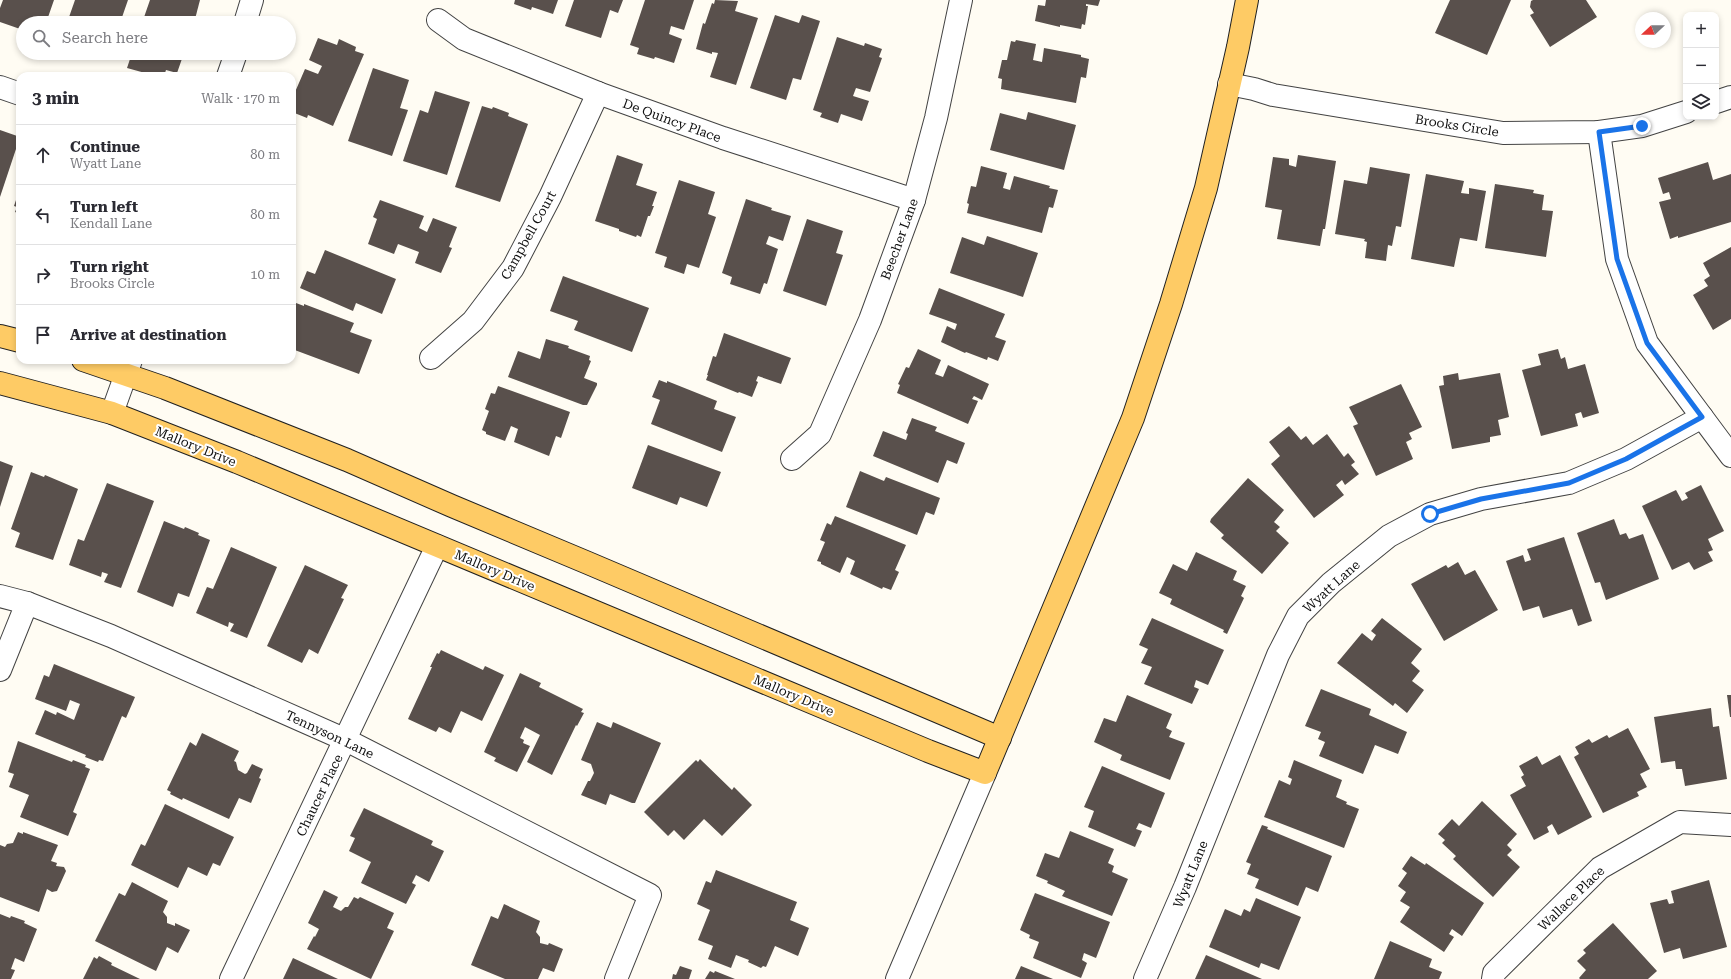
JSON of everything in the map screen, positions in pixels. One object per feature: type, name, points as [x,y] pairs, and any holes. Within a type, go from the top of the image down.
[{"type":"main road","points":[[985,773],[1133,418],[1171,304],[1206,188],[1247,0]]},
{"type":"main road","points":[[0,336],[16,341]]},
{"type":"main road","points":[[109,364],[128,367],[165,388],[347,460],[1000,738]]},
{"type":"main road","name":"Mallory Drive","points":[[0,383],[112,413],[237,462],[928,751],[985,773]]},
{"type":"street","points":[[247,16],[252,0]]},
{"type":"street","name":"Beecher Lane","points":[[792,459],[820,434],[870,320],[914,200],[936,118],[961,0]]},
{"type":"street","name":"De Quincy Place","points":[[438,20],[464,39],[598,93],[723,138],[914,200]]},
{"type":"street","points":[[229,72],[234,60]]},
{"type":"street","name":"Brooks Circle","points":[[1229,84],[1254,89],[1273,95],[1503,133],[1599,132],[1642,126],[1683,113]]},
{"type":"street","points":[[0,87],[16,93]]},
{"type":"street","name":"Campbell Court","points":[[431,358],[474,321],[513,268],[550,197],[598,93]]},
{"type":"street","points":[[1719,101],[1731,97]]},
{"type":"street","points":[[1599,132],[1617,259],[1647,343],[1731,456]]},
{"type":"street","points":[[112,413],[128,367]]},
{"type":"street","name":"Wyatt Lane","points":[[1145,979],[1185,887],[1278,655],[1298,616],[1331,582],[1389,536],[1430,514],[1481,499],[1569,483],[1626,459],[1702,417]]},
{"type":"street","name":"Chaucer Place","points":[[231,979],[437,546]]},
{"type":"street","name":"Tennyson Lane","points":[[0,596],[26,603],[111,636],[346,740],[650,895],[616,979]]},
{"type":"street","points":[[0,670],[26,603]]},
{"type":"street","points":[[896,979],[985,773]]},
{"type":"street","name":"Wallace Place","points":[[1493,979],[1494,973],[1600,868],[1680,822],[1731,825]]},
{"type":"building","points":[[3,0],[54,0],[48,16],[16,16],[16,28],[0,22],[0,8]]},
{"type":"building","points":[[75,0],[128,0],[122,16],[69,16]]},
{"type":"building","points":[[150,0],[200,0],[196,16],[144,16]]},
{"type":"building","points":[[515,0],[558,0],[553,14],[532,7],[531,10],[514,4]]},
{"type":"building","points":[[574,0],[623,0],[618,13],[610,10],[601,38],[565,26]]},
{"type":"building","points":[[645,0],[694,0],[684,30],[671,26],[669,34],[682,39],[674,63],[655,57],[654,59],[637,54],[639,48],[630,45]]},
{"type":"building","points":[[715,0],[738,1],[735,11],[758,18],[736,85],[710,77],[718,53],[712,52],[712,54],[696,49],[703,23],[705,24],[712,3],[714,4]]},
{"type":"building","points":[[1046,0],[1100,0],[1098,6],[1086,4],[1086,6],[1088,6],[1085,25],[1082,24],[1081,29],[1060,25],[1060,27],[1035,21],[1038,5],[1045,6]]},
{"type":"building","points":[[1450,0],[1511,0],[1487,55],[1435,33]]},
{"type":"building","points":[[1586,0],[1597,17],[1550,47],[1530,15],[1534,13],[1530,7],[1531,1]]},
{"type":"building","points":[[775,15],[799,23],[802,15],[820,21],[801,80],[793,78],[786,100],[750,88]]},
{"type":"building","points":[[837,37],[864,46],[865,43],[882,49],[879,57],[882,58],[870,92],[856,88],[853,96],[869,101],[862,121],[841,114],[838,123],[820,117],[822,113],[813,110]]},
{"type":"building","points":[[318,38],[337,45],[339,39],[356,47],[355,51],[364,54],[333,126],[308,115],[307,118],[296,114],[296,90],[305,69],[318,74],[322,66],[309,60]]},
{"type":"building","points":[[1016,40],[1036,44],[1033,60],[1042,62],[1044,48],[1081,55],[1081,57],[1089,59],[1086,78],[1081,77],[1076,103],[1001,89],[1002,79],[998,78],[1002,60],[1007,60],[1011,41],[1015,42]]},
{"type":"building","points":[[130,60],[182,60],[177,72],[166,70],[165,72],[142,72],[127,68]]},
{"type":"building","points":[[373,68],[409,80],[400,108],[408,110],[392,156],[348,141]]},
{"type":"building","points":[[435,91],[470,102],[447,175],[403,161],[420,110],[428,113]]},
{"type":"building","points":[[482,106],[492,109],[493,107],[509,113],[508,116],[528,124],[500,202],[455,187]]},
{"type":"building","points":[[1028,112],[1076,125],[1064,170],[990,150],[1000,113],[1026,120]]},
{"type":"building","points":[[0,130],[16,136],[16,149],[0,197]]},
{"type":"building","points":[[617,155],[643,164],[636,185],[657,192],[652,206],[654,206],[650,216],[648,216],[641,237],[637,235],[636,237],[619,231],[619,229],[595,221]]},
{"type":"building","points":[[1298,155],[1336,161],[1325,229],[1323,229],[1320,246],[1277,239],[1282,210],[1265,207],[1273,157],[1289,159],[1289,165],[1296,167]]},
{"type":"building","points":[[1708,162],[1713,180],[1731,174],[1731,222],[1670,239],[1659,202],[1671,199],[1669,192],[1663,194],[1658,178]]},
{"type":"building","points":[[981,166],[1007,173],[1003,188],[1010,190],[1014,176],[1050,186],[1049,188],[1058,190],[1053,208],[1049,207],[1042,233],[967,213],[969,204],[967,203],[971,186],[976,187]]},
{"type":"building","points":[[1370,167],[1410,174],[1401,227],[1396,226],[1392,246],[1388,245],[1386,261],[1365,258],[1367,242],[1364,241],[1365,239],[1335,234],[1344,180],[1367,184]]},
{"type":"building","points":[[1426,174],[1464,181],[1461,193],[1469,194],[1469,188],[1486,191],[1477,241],[1460,238],[1454,267],[1411,259]]},
{"type":"building","points":[[679,180],[715,192],[708,214],[716,217],[699,268],[687,264],[684,274],[664,267],[667,257],[655,253]]},
{"type":"building","points":[[1495,184],[1534,190],[1533,193],[1544,195],[1542,210],[1553,211],[1546,257],[1485,248]]},
{"type":"building","points":[[746,199],[772,208],[771,210],[791,216],[783,241],[769,236],[766,244],[778,249],[767,284],[764,283],[760,294],[730,284],[732,277],[722,273]]},
{"type":"building","points":[[380,200],[424,216],[419,228],[427,232],[433,218],[457,227],[449,247],[452,248],[441,273],[415,263],[419,252],[398,244],[394,254],[368,244],[377,219],[373,217]]},
{"type":"building","points":[[807,219],[843,231],[836,253],[843,255],[826,306],[783,291]]},
{"type":"building","points":[[987,236],[1038,253],[1023,297],[950,273],[962,237],[984,245]]},
{"type":"building","points":[[1731,247],[1731,319],[1713,330],[1693,295],[1708,286],[1704,280],[1710,276],[1703,263]]},
{"type":"building","points":[[325,250],[396,279],[382,314],[356,303],[353,311],[300,288],[307,271],[315,274]]},
{"type":"building","points":[[563,276],[649,308],[632,352],[574,330],[578,321],[550,311]]},
{"type":"building","points":[[939,288],[1005,314],[995,337],[1006,341],[998,361],[988,357],[987,360],[966,352],[965,353],[941,342],[947,326],[955,330],[957,324],[929,314]]},
{"type":"building","points":[[296,303],[304,306],[304,304],[354,323],[350,332],[372,340],[359,374],[296,350]]},
{"type":"building","points":[[724,333],[791,358],[781,384],[758,376],[756,381],[758,382],[752,397],[706,380],[713,356],[716,357]]},
{"type":"building","points":[[546,339],[569,346],[568,348],[590,356],[589,360],[591,361],[584,378],[597,383],[597,385],[587,405],[583,405],[508,377],[518,351],[540,359]]},
{"type":"building","points":[[918,349],[941,360],[935,374],[943,377],[948,365],[989,384],[982,400],[974,396],[972,399],[978,401],[968,424],[897,393],[900,385],[898,384],[906,367],[909,368]]},
{"type":"building","points":[[1558,349],[1561,359],[1565,357],[1568,369],[1585,364],[1599,413],[1583,418],[1581,412],[1575,414],[1578,426],[1541,436],[1522,370],[1541,365],[1538,354]]},
{"type":"building","points":[[1458,373],[1459,380],[1500,373],[1509,417],[1498,420],[1501,435],[1490,437],[1490,442],[1452,449],[1439,386],[1444,385],[1443,376]]},
{"type":"building","points":[[659,380],[667,383],[667,381],[717,401],[714,409],[736,417],[722,452],[651,424],[660,400],[652,397]]},
{"type":"building","points":[[1401,384],[1422,427],[1409,433],[1412,439],[1406,442],[1413,459],[1376,476],[1353,426],[1358,424],[1349,407]]},
{"type":"building","points":[[498,386],[570,412],[561,438],[556,436],[549,456],[514,442],[518,429],[511,426],[505,441],[486,434],[486,432],[482,430],[489,411],[485,409],[491,393],[495,394]]},
{"type":"building","points":[[912,418],[937,427],[935,431],[965,443],[957,464],[947,460],[938,483],[873,456],[883,431],[906,440],[908,434],[906,433]]},
{"type":"building","points":[[1289,426],[1301,440],[1306,436],[1313,445],[1327,434],[1344,457],[1348,453],[1355,462],[1351,465],[1359,474],[1345,485],[1342,480],[1336,485],[1344,495],[1314,518],[1271,464],[1280,456],[1269,442]]},
{"type":"building","points":[[648,445],[721,472],[707,507],[680,497],[677,505],[632,488]]},
{"type":"building","points":[[0,461],[13,466],[0,507]]},
{"type":"building","points":[[860,471],[884,481],[886,477],[940,498],[934,515],[926,512],[917,535],[846,507]]},
{"type":"building","points":[[31,472],[44,477],[45,475],[78,489],[53,560],[15,547],[20,533],[11,529]]},
{"type":"building","points":[[1248,478],[1284,510],[1274,522],[1280,527],[1276,531],[1289,543],[1262,574],[1221,538],[1224,535],[1210,522],[1211,519]]},
{"type":"building","points":[[107,483],[154,501],[121,588],[104,582],[108,574],[102,572],[101,577],[69,565],[78,539],[84,541]]},
{"type":"building","points":[[1701,485],[1724,531],[1708,539],[1713,550],[1708,552],[1713,561],[1694,570],[1689,562],[1672,570],[1642,506],[1676,490],[1682,501],[1688,498],[1685,493]]},
{"type":"building","points":[[835,516],[906,545],[895,570],[899,572],[891,590],[883,587],[882,589],[850,574],[855,561],[847,557],[840,573],[817,561],[825,542],[820,540],[827,523],[831,525]]},
{"type":"building","points":[[1614,519],[1620,535],[1626,533],[1629,539],[1643,534],[1659,579],[1606,600],[1600,582],[1595,583],[1577,533]]},
{"type":"building","points":[[164,521],[184,529],[185,527],[210,540],[189,597],[178,593],[173,607],[137,592]]},
{"type":"building","points":[[1564,537],[1592,621],[1578,626],[1572,609],[1543,618],[1539,606],[1523,611],[1506,561],[1523,555],[1525,562],[1531,560],[1527,549]]},
{"type":"building","points":[[231,547],[277,567],[247,638],[230,631],[234,624],[229,622],[228,627],[196,613],[207,587],[213,589]]},
{"type":"building","points":[[1196,552],[1237,571],[1233,580],[1246,586],[1241,596],[1244,598],[1227,634],[1223,632],[1224,630],[1170,604],[1172,599],[1159,593],[1173,564],[1187,571]]},
{"type":"building","points":[[1458,562],[1465,575],[1475,570],[1498,610],[1444,641],[1411,584],[1446,565],[1448,568]]},
{"type":"building","points":[[305,565],[348,585],[341,598],[344,599],[318,654],[309,649],[302,663],[267,646]]},
{"type":"building","points":[[1152,618],[1224,650],[1208,685],[1196,680],[1194,687],[1199,689],[1192,704],[1144,684],[1152,667],[1141,663],[1148,649],[1139,645]]},
{"type":"building","points":[[1382,618],[1422,649],[1411,663],[1420,671],[1412,681],[1424,690],[1407,713],[1395,703],[1393,706],[1337,663],[1362,633],[1372,641],[1376,635],[1371,631]]},
{"type":"building","points":[[441,650],[483,670],[485,666],[504,675],[482,721],[461,711],[451,733],[439,727],[436,732],[408,719],[432,667],[430,667],[437,653],[439,654]]},
{"type":"building","points":[[54,664],[135,697],[126,718],[122,716],[103,761],[99,760],[98,762],[85,757],[86,755],[35,734],[45,710],[56,715],[57,712],[74,720],[80,704],[70,700],[66,711],[35,699],[44,675],[49,677]]},
{"type":"building","points":[[520,673],[541,683],[539,687],[583,709],[581,712],[584,713],[577,726],[576,725],[552,775],[527,762],[540,735],[525,727],[520,738],[524,740],[523,743],[530,746],[517,772],[494,761],[496,758],[484,752]]},
{"type":"building","points":[[1321,689],[1371,709],[1369,715],[1407,732],[1398,754],[1375,745],[1363,774],[1319,756],[1325,742],[1318,739],[1321,732],[1305,726]]},
{"type":"building","points":[[1127,695],[1172,714],[1166,728],[1172,731],[1169,737],[1185,743],[1170,780],[1120,760],[1122,755],[1094,742],[1104,718],[1116,722]]},
{"type":"building","points":[[1727,695],[1731,695],[1731,717],[1730,717]]},
{"type":"building","points":[[1711,708],[1713,727],[1719,726],[1727,779],[1685,786],[1682,769],[1676,769],[1675,761],[1661,763],[1654,717]]},
{"type":"building","points":[[597,722],[611,728],[613,722],[661,743],[635,803],[610,794],[606,805],[581,795],[594,773],[591,764],[581,760]]},
{"type":"building","points":[[1628,728],[1650,769],[1640,774],[1647,787],[1637,792],[1639,796],[1603,813],[1574,757],[1579,754],[1575,747],[1589,739],[1592,743],[1607,735],[1609,738]]},
{"type":"building","points":[[202,733],[239,751],[234,761],[236,762],[238,770],[245,774],[252,764],[263,769],[259,778],[261,779],[251,803],[239,798],[229,819],[183,798],[182,800],[170,794],[171,792],[167,790],[190,742],[196,746]]},
{"type":"building","points":[[18,741],[72,762],[73,760],[86,765],[85,767],[90,769],[73,812],[77,814],[68,836],[20,817],[29,795],[9,787],[14,774],[8,772]]},
{"type":"building","points":[[1560,755],[1592,817],[1558,835],[1552,824],[1547,827],[1549,832],[1534,840],[1510,795],[1526,786],[1521,777],[1524,775],[1519,766],[1537,756],[1542,765]]},
{"type":"building","points":[[700,759],[732,790],[734,787],[752,805],[722,836],[704,819],[684,840],[674,830],[668,836],[644,812],[696,760],[698,762]]},
{"type":"building","points":[[1294,760],[1342,780],[1336,797],[1347,802],[1346,804],[1359,809],[1344,848],[1264,817],[1279,780],[1290,785],[1292,779],[1288,777]]},
{"type":"building","points":[[1102,766],[1165,793],[1151,828],[1139,823],[1136,829],[1142,831],[1135,847],[1088,827],[1094,811],[1084,807]]},
{"type":"building","points":[[1482,801],[1517,834],[1507,845],[1512,850],[1507,855],[1520,867],[1493,897],[1453,859],[1456,856],[1442,843],[1445,840],[1438,834],[1452,819],[1459,826]]},
{"type":"building","points":[[165,804],[234,837],[220,866],[213,863],[207,876],[188,867],[178,888],[131,865],[141,844],[145,846]]},
{"type":"building","points":[[364,808],[433,841],[431,845],[444,851],[429,882],[416,875],[412,883],[416,885],[406,904],[361,883],[371,862],[349,851],[355,838],[350,836]]},
{"type":"building","points":[[1262,825],[1268,827],[1267,829],[1332,856],[1318,892],[1306,887],[1298,906],[1255,888],[1259,879],[1247,874],[1251,864],[1246,862]]},
{"type":"building","points":[[1070,831],[1114,849],[1108,863],[1114,866],[1112,872],[1128,879],[1112,916],[1062,896],[1065,891],[1036,876],[1045,853],[1059,858]]},
{"type":"building","points":[[18,832],[23,834],[23,832],[58,845],[51,861],[57,863],[56,866],[64,867],[66,871],[57,891],[52,892],[47,889],[39,912],[0,897],[0,845],[5,847],[7,844],[13,843]]},
{"type":"building","points":[[1411,856],[1425,865],[1426,863],[1484,903],[1462,936],[1452,929],[1449,934],[1454,937],[1444,952],[1400,922],[1410,907],[1400,901],[1406,892],[1398,886],[1407,873],[1402,869]]},
{"type":"building","points":[[716,870],[797,902],[790,920],[809,928],[798,956],[775,946],[766,967],[763,966],[761,968],[748,962],[749,960],[736,955],[731,968],[708,959],[713,946],[698,940],[710,910],[697,904],[706,881],[711,883]]},
{"type":"building","points":[[1709,880],[1727,947],[1683,959],[1680,948],[1664,953],[1650,903],[1667,899],[1669,904],[1674,903],[1671,891]]},
{"type":"building","points":[[132,882],[168,901],[163,912],[167,917],[167,923],[175,926],[175,923],[190,930],[178,953],[167,947],[156,971],[95,941],[119,893],[125,896]]},
{"type":"building","points":[[324,890],[338,897],[333,907],[341,911],[345,907],[348,907],[354,897],[358,899],[360,897],[394,913],[387,928],[394,931],[371,979],[307,949],[319,929],[308,923]]},
{"type":"building","points":[[1035,893],[1110,922],[1096,958],[1084,953],[1082,960],[1087,963],[1081,978],[1033,958],[1039,942],[1029,938],[1030,935],[1020,930]]},
{"type":"building","points":[[1256,898],[1301,917],[1279,970],[1261,963],[1259,968],[1209,947],[1225,909],[1241,916],[1244,909],[1250,912]]},
{"type":"building","points":[[504,904],[540,921],[536,932],[540,937],[540,943],[548,945],[549,943],[563,949],[554,972],[543,968],[538,979],[505,979],[471,965],[491,916],[498,919]]},
{"type":"building","points":[[0,914],[25,921],[24,923],[37,929],[24,962],[15,958],[11,969],[15,970],[11,979],[0,979]]},
{"type":"building","points":[[1613,923],[1657,971],[1648,979],[1579,978],[1586,970],[1577,961],[1586,953],[1583,950]]},
{"type":"building","points":[[1390,941],[1432,959],[1429,967],[1442,972],[1439,979],[1374,979]]},
{"type":"building","points":[[1206,955],[1262,979],[1195,979]]},
{"type":"building","points":[[99,956],[112,963],[111,965],[140,979],[83,979],[94,957],[97,959]]},
{"type":"building","points":[[293,958],[338,979],[283,979]]},
{"type":"building","points":[[680,966],[692,970],[689,979],[672,979],[673,974],[676,975]]},
{"type":"building","points":[[1021,966],[1053,979],[1015,979]]},
{"type":"building","points":[[710,971],[714,973],[715,971],[735,979],[705,979]]},
{"type":"route","points":[[1430,514],[1481,499],[1569,483],[1626,459],[1702,417],[1647,343],[1617,259],[1599,132],[1642,126]]}]
